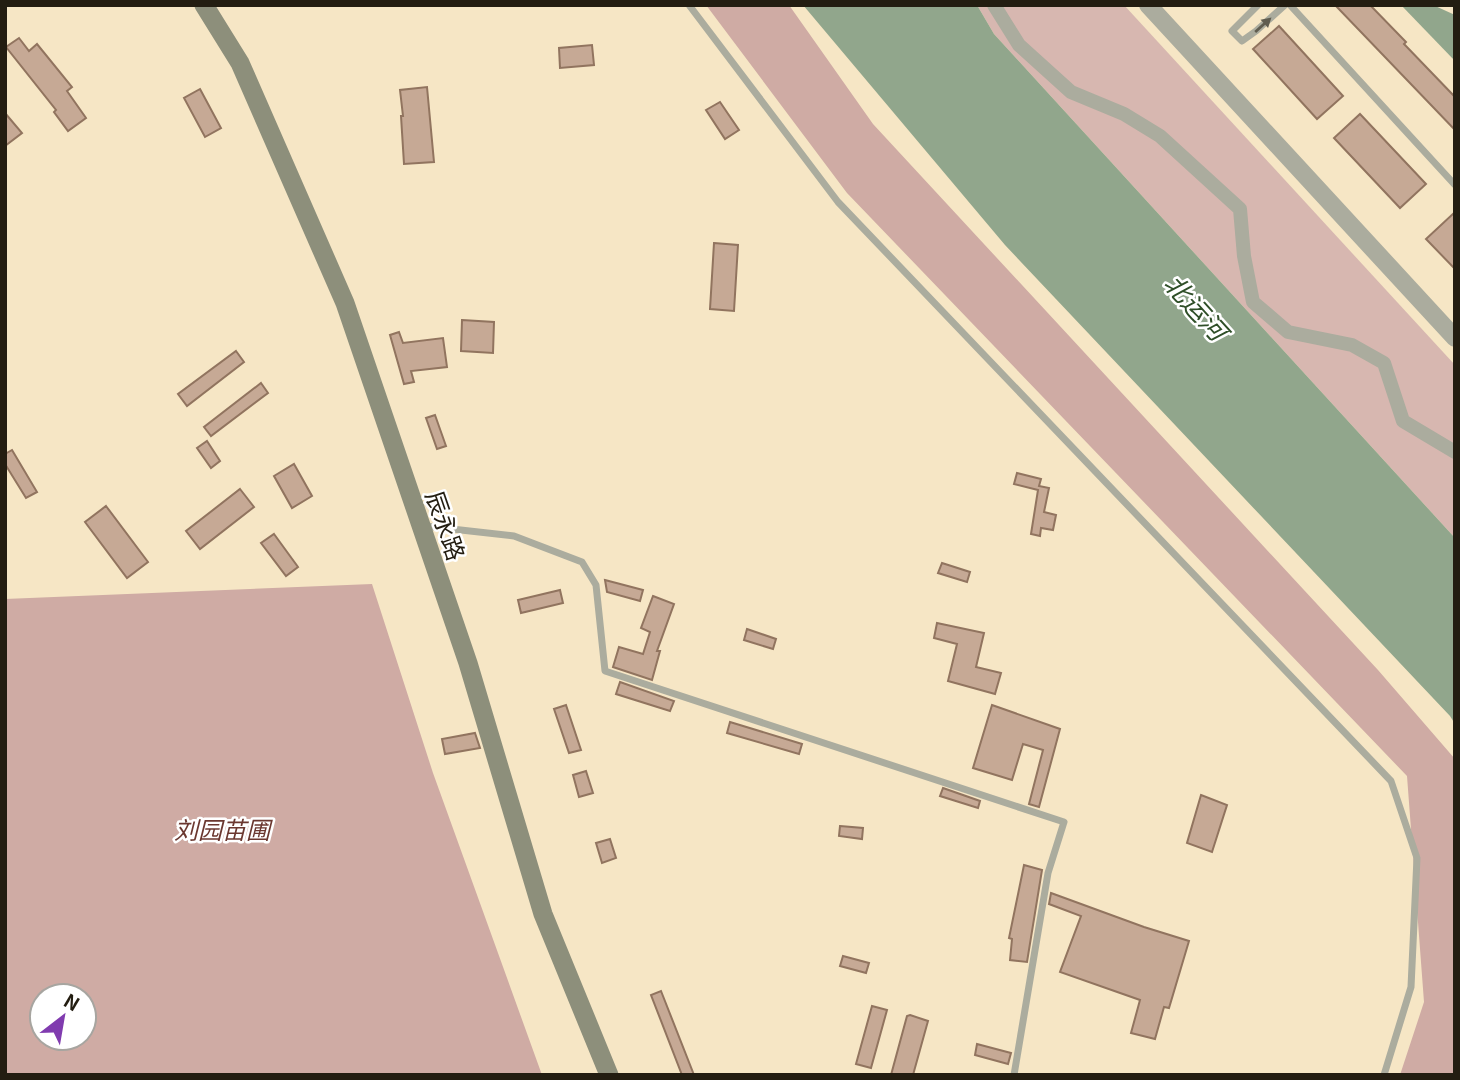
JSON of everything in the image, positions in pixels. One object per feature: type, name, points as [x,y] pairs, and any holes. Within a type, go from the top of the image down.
[{"type":"main road","name":"辰永路","points":[[205,5],[240,63],[345,303],[468,663],[543,914],[609,1075]]},
{"type":"street","points":[[994,5],[1019,45],[1071,92],[1124,114],[1160,136],[1240,209],[1244,256],[1253,302],[1288,332],[1352,345],[1384,363],[1403,421],[1455,452]]},
{"type":"street","points":[[1148,5],[1455,338]]},
{"type":"lane","points":[[689,5],[838,202],[1391,781],[1416,858],[1411,988],[1384,1075]]},
{"type":"lane","points":[[1258,5],[1232,31],[1241,41],[1285,5]]},
{"type":"lane","points":[[1290,5],[1455,186]]},
{"type":"lane","points":[[421,526],[514,537],[582,562],[596,585],[604,671],[1065,822],[1048,873],[1014,1075]]},
{"type":"shaded area","points":[[977,5],[1124,5],[1455,365],[1455,538],[994,34]]},
{"type":"green space","points":[[706,5],[789,5],[873,124],[1378,670],[1455,759],[1455,1075],[1400,1075],[1424,1002],[1407,776],[847,193]]},
{"type":"green space","name":"刘园苗圃","points":[[372,584],[433,773],[542,1075],[5,1075],[5,599]]},
{"type":"water","name":"北运河","points":[[803,5],[977,5],[994,34],[1455,538],[1455,724],[1005,245]]},
{"type":"water","points":[[1401,5],[1433,5],[1455,15],[1455,61]]},
{"type":"building","points":[[1335,5],[1370,5],[1406,42],[1404,44],[1455,97],[1455,130]]},
{"type":"building","points":[[1279,26],[1343,96],[1317,119],[1253,49]]},
{"type":"building","points":[[19,38],[29,51],[37,44],[72,87],[67,91],[86,118],[68,131],[54,112],[56,110],[6,47]]},
{"type":"building","points":[[592,45],[594,65],[560,68],[559,48]]},
{"type":"building","points":[[427,87],[434,162],[404,164],[400,90]]},
{"type":"building","points":[[200,89],[221,128],[205,137],[184,98]]},
{"type":"building","points":[[720,102],[739,130],[725,139],[706,110]]},
{"type":"building","points":[[5,113],[22,133],[5,146]]},
{"type":"building","points":[[1360,114],[1426,184],[1400,208],[1334,138]]},
{"type":"building","points":[[1455,212],[1455,269],[1426,239]]},
{"type":"building","points":[[714,243],[738,245],[734,311],[710,309]]},
{"type":"building","points":[[462,320],[494,322],[493,353],[461,351]]},
{"type":"building","points":[[399,332],[403,343],[443,338],[447,367],[411,371],[414,382],[404,384],[390,335]]},
{"type":"building","points":[[236,351],[244,362],[187,406],[178,394]]},
{"type":"building","points":[[261,383],[268,393],[211,436],[204,427]]},
{"type":"building","points":[[435,415],[446,446],[437,449],[426,418]]},
{"type":"building","points":[[207,441],[220,461],[211,468],[197,448]]},
{"type":"building","points":[[12,450],[37,492],[26,498],[5,464],[5,454]]},
{"type":"building","points":[[294,464],[312,496],[292,508],[274,476]]},
{"type":"building","points":[[1017,473],[1041,479],[1039,486],[1049,488],[1044,512],[1056,515],[1053,530],[1041,528],[1040,536],[1031,534],[1038,490],[1014,484]]},
{"type":"building","points":[[240,489],[254,507],[200,549],[186,531]]},
{"type":"building","points":[[106,506],[148,562],[127,578],[85,522]]},
{"type":"building","points":[[274,534],[298,567],[286,576],[261,543]]},
{"type":"building","points":[[942,563],[970,572],[967,582],[938,573]]},
{"type":"building","points":[[605,580],[643,590],[640,601],[607,592]]},
{"type":"building","points":[[560,590],[563,603],[521,613],[518,600]]},
{"type":"building","points":[[653,596],[674,604],[657,651],[660,651],[652,680],[613,667],[619,647],[643,654],[650,632],[641,628]]},
{"type":"building","points":[[937,623],[984,633],[976,667],[1001,673],[995,694],[948,681],[957,644],[934,638]]},
{"type":"building","points":[[747,629],[776,639],[773,649],[744,640]]},
{"type":"building","points":[[620,682],[674,701],[670,711],[616,694]]},
{"type":"building","points":[[566,705],[581,750],[569,753],[554,709]]},
{"type":"building","points":[[992,705],[1060,729],[1039,807],[1029,804],[1043,750],[1023,744],[1012,780],[973,768]]},
{"type":"building","points":[[730,722],[802,744],[799,754],[727,733]]},
{"type":"building","points":[[475,733],[480,748],[445,754],[442,739]]},
{"type":"building","points":[[586,771],[593,793],[579,797],[573,775]]},
{"type":"building","points":[[943,788],[980,801],[978,808],[940,796]]},
{"type":"building","points":[[1201,795],[1227,805],[1212,852],[1187,843]]},
{"type":"building","points":[[840,826],[863,828],[862,839],[839,836]]},
{"type":"building","points":[[610,839],[616,858],[602,863],[596,843]]},
{"type":"building","points":[[1024,865],[1042,870],[1027,962],[1010,960],[1012,939],[1009,938]]},
{"type":"building","points":[[1051,893],[1189,941],[1169,1008],[1164,1007],[1155,1039],[1131,1033],[1140,1000],[1060,972],[1081,916],[1049,904]]},
{"type":"building","points":[[843,956],[869,963],[866,973],[840,966]]},
{"type":"building","points":[[661,991],[694,1075],[682,1075],[651,995]]},
{"type":"building","points":[[872,1006],[887,1010],[871,1068],[856,1064]]},
{"type":"building","points":[[907,1016],[928,1021],[913,1075],[891,1075]]},
{"type":"building","points":[[977,1044],[1011,1053],[1008,1064],[975,1055]]}]
